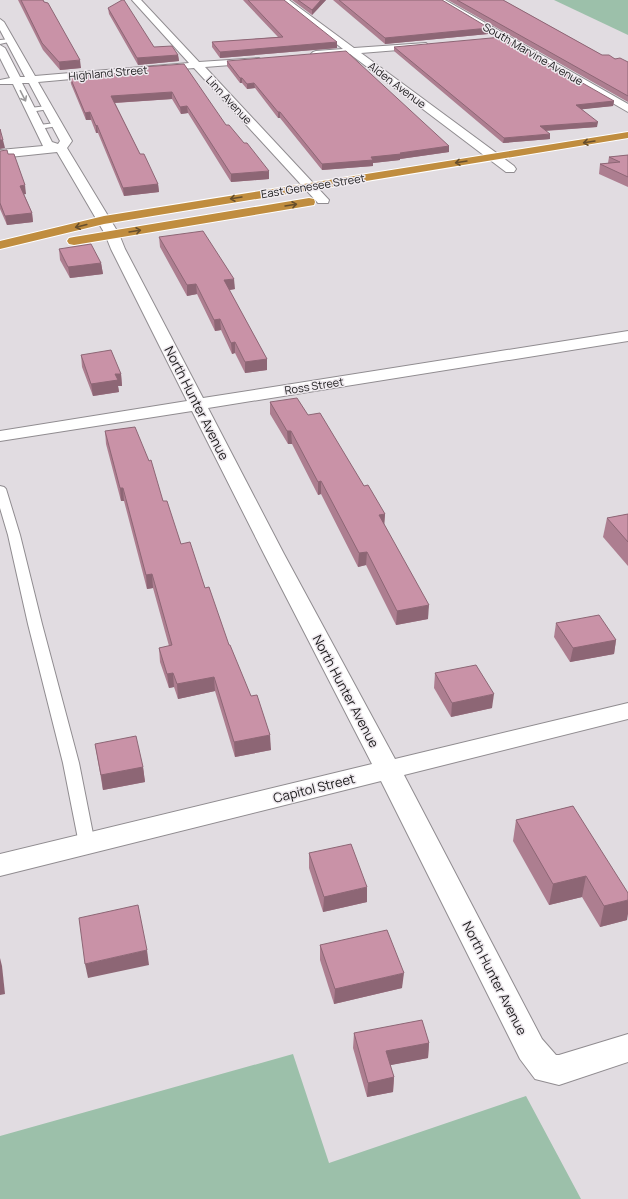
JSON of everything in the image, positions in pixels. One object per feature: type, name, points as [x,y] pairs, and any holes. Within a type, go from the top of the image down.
[{"type":"highway","name":"East Genesee Street","points":[[0,245],[108,227],[310,187],[628,136]]},
{"type":"highway","points":[[495,171],[526,166]]},
{"type":"highway","name":"East Genesee Street","points":[[0,253],[108,227],[338,197]]},
{"type":"street","name":"Linn Avenue","points":[[136,0],[323,200]]},
{"type":"street","name":"Alden Avenue","points":[[284,0],[510,169]]},
{"type":"street","name":"South Marvine Avenue","points":[[439,0],[628,109]]},
{"type":"street","points":[[0,22],[7,63],[47,144],[61,148]]},
{"type":"street","points":[[488,39],[504,37]]},
{"type":"street","points":[[305,55],[435,44]]},
{"type":"street","points":[[0,154],[61,148],[66,141],[22,62],[5,47]]},
{"type":"street","name":"Highland Street","points":[[0,83],[266,59]]},
{"type":"street","name":"North Hunter Avenue","points":[[61,148],[108,227],[274,554],[388,770],[531,1049],[538,1060],[547,1068],[559,1070],[628,1048]]},
{"type":"street","name":"Ross Street","points":[[0,436],[628,336]]},
{"type":"street","name":"Capitol Street","points":[[0,866],[628,711]]},
{"type":"lane","points":[[7,63],[22,62]]},
{"type":"lane","points":[[30,110],[47,108]]},
{"type":"lane","points":[[39,127],[56,125]]},
{"type":"lane","points":[[0,489],[14,535],[35,624],[71,763],[87,844]]},
{"type":"green space","points":[[554,0],[628,0],[628,35]]},
{"type":"green space","points":[[293,1054],[329,1163],[526,1096],[581,1199],[0,1199],[0,1136]]},
{"type":"building","points":[[21,0],[43,0],[44,2],[48,3],[80,60],[59,62],[42,43]]},
{"type":"building","points":[[124,0],[154,47],[172,46],[178,55],[137,58],[108,8]]},
{"type":"building","points":[[248,0],[284,0],[337,42],[220,52],[212,42],[283,37]]},
{"type":"building","points":[[298,0],[321,0],[312,10]]},
{"type":"building","points":[[339,0],[442,0],[489,28],[385,38]]},
{"type":"building","points":[[457,0],[503,0],[602,55],[609,55],[615,59],[620,58],[628,62],[628,96]]},
{"type":"building","points":[[502,37],[614,101],[576,105],[598,122],[540,126],[550,134],[504,138],[394,47]]},
{"type":"building","points":[[346,51],[449,146],[400,153],[401,154],[371,157],[373,160],[322,164],[280,112],[278,112],[254,83],[247,84],[242,78],[240,78],[227,61]]},
{"type":"building","points":[[184,64],[226,125],[229,125],[244,143],[247,143],[269,171],[231,174],[187,106],[180,107],[172,92],[111,96],[140,154],[144,154],[158,184],[123,188],[97,125],[96,126],[90,112],[85,113],[70,77],[145,71],[142,67]]},
{"type":"building","points":[[0,129],[3,140],[0,140]]},
{"type":"building","points":[[7,150],[8,154],[14,154],[25,185],[20,186],[32,213],[5,216],[0,203],[0,151]]},
{"type":"building","points":[[628,155],[628,177],[600,164],[620,162],[609,157]]},
{"type":"building","points":[[203,231],[234,279],[224,280],[267,359],[245,362],[235,342],[231,343],[220,319],[214,320],[196,284],[187,285],[159,237]]},
{"type":"building","points":[[91,244],[101,263],[68,267],[59,249]]},
{"type":"building","points":[[111,350],[121,374],[115,374],[118,380],[91,384],[81,355]]},
{"type":"building","points":[[297,398],[308,415],[320,413],[364,486],[368,485],[385,514],[379,515],[429,605],[397,611],[367,552],[359,553],[321,481],[318,482],[291,431],[287,431],[270,402]]},
{"type":"building","points":[[135,427],[149,461],[151,460],[163,501],[167,501],[181,544],[190,542],[205,588],[209,587],[229,645],[251,696],[257,695],[270,735],[234,742],[214,677],[177,684],[173,673],[167,674],[159,648],[172,645],[152,574],[146,575],[123,488],[120,488],[105,431]]},
{"type":"building","points":[[628,514],[628,542],[607,518]]},
{"type":"building","points":[[599,615],[616,640],[573,648],[556,623]]},
{"type":"building","points":[[476,665],[494,694],[452,703],[435,673]]},
{"type":"building","points":[[136,736],[143,767],[101,775],[95,744]]},
{"type":"building","points":[[573,806],[628,893],[628,900],[604,906],[586,876],[553,884],[516,820]]},
{"type":"building","points":[[351,844],[367,887],[324,897],[309,853]]},
{"type":"building","points":[[138,905],[147,950],[85,964],[79,918]]},
{"type":"building","points":[[387,930],[404,973],[335,989],[320,945]]},
{"type":"building","points":[[422,1020],[429,1043],[386,1051],[394,1077],[368,1083],[354,1033]]}]
